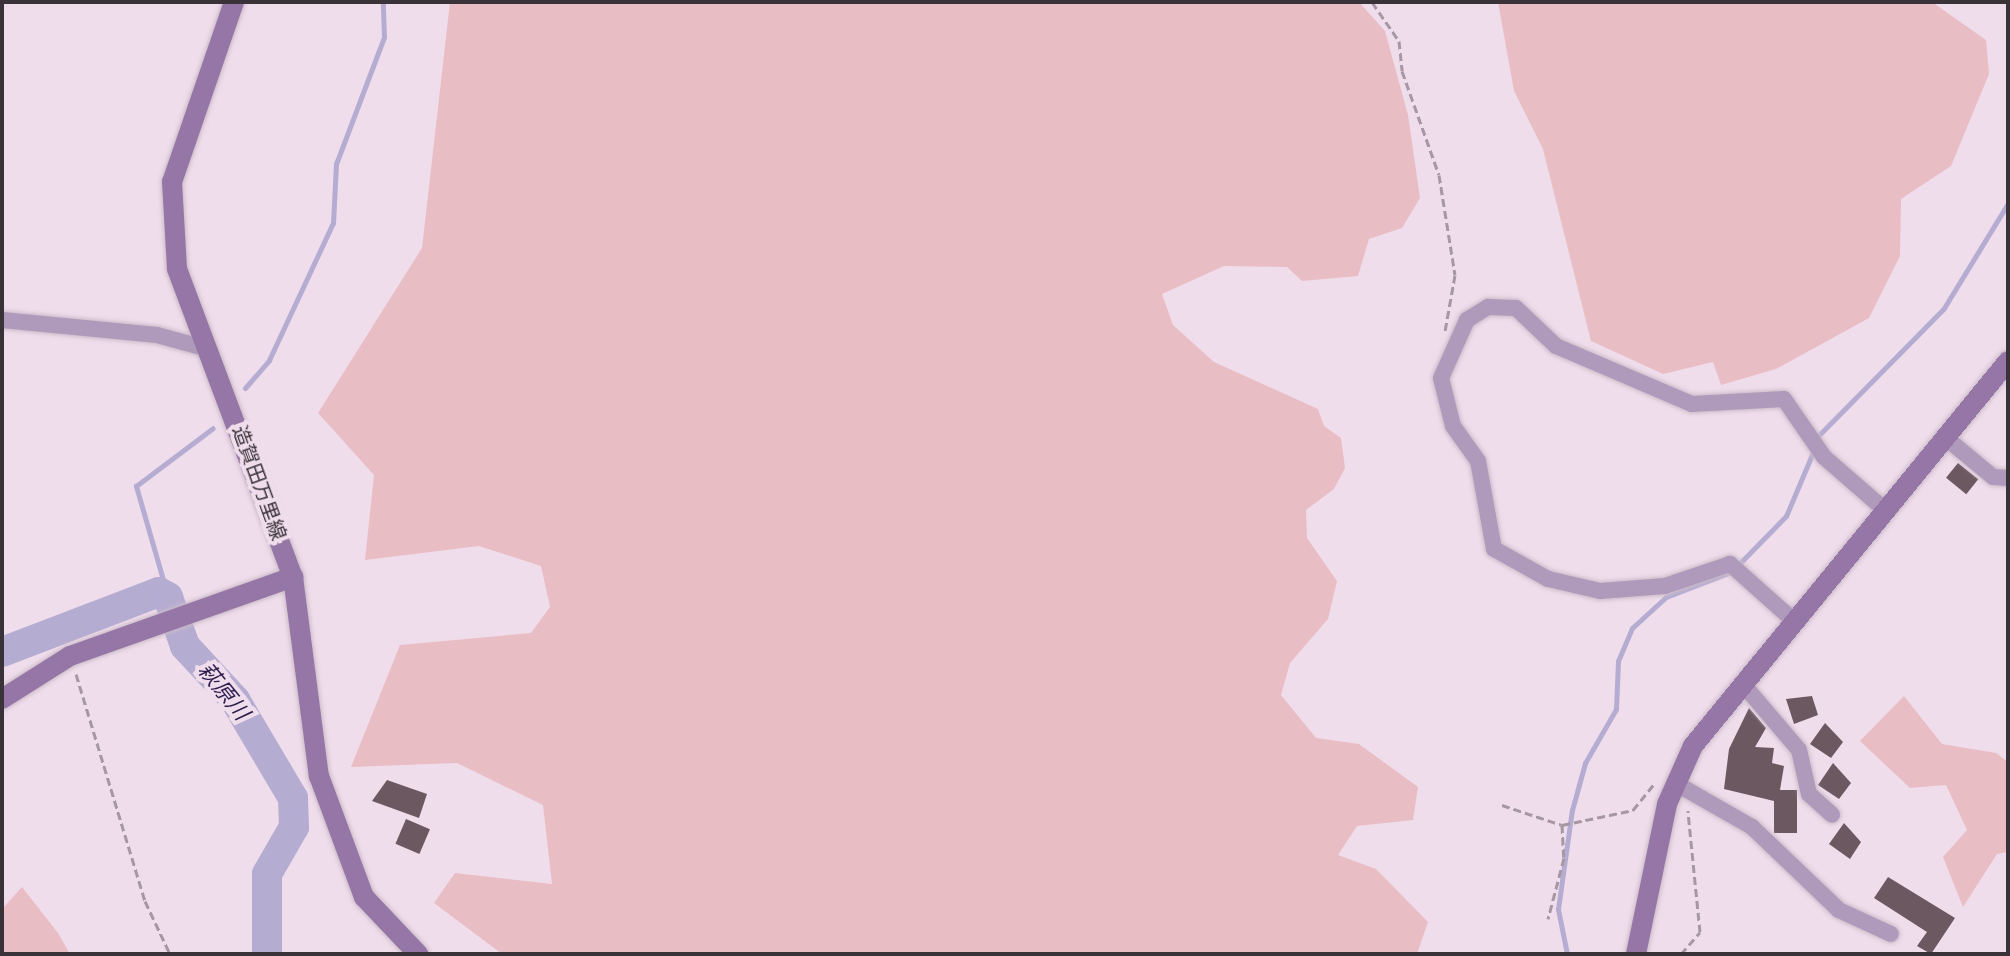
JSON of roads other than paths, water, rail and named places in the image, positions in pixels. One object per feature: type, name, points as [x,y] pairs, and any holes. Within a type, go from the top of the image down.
[{"type":"street","name":"造賀田万里線","points":[[234,2],[172,182],[177,269],[293,577],[319,776],[364,897],[418,954]]},
{"type":"street","points":[[1794,621],[1730,564],[1665,586],[1600,591],[1548,579],[1494,549],[1478,461],[1444,405],[1441,378],[1456,335],[1488,307],[1516,308],[1556,346],[1692,404],[1784,399],[1824,457],[1885,510]]},
{"type":"street","points":[[2,320],[157,335],[208,349]]},
{"type":"street","points":[[1636,954],[1675,783],[1742,683],[2008,361]]},
{"type":"street","points":[[1946,438],[1993,477],[2008,478]]},
{"type":"street","points":[[2,699],[70,656],[293,577]]},
{"type":"street","points":[[1742,683],[1799,750],[1809,794],[1832,815]]},
{"type":"street","points":[[1675,783],[1752,827],[1839,910],[1891,934]]},
{"type":"waterway","points":[[245,388],[269,360],[333,223],[336,164],[384,37],[383,2]]},
{"type":"waterway","points":[[1816,438],[1944,308],[2008,203]]},
{"type":"waterway","points":[[168,597],[136,486],[213,428]]},
{"type":"waterway","points":[[1736,567],[1786,516],[1813,452]]},
{"type":"waterway","points":[[1567,954],[1558,909],[1572,810],[1585,763],[1616,709],[1618,661],[1632,628],[1666,597],[1728,573]]},
{"type":"waterway","name":"萩原川","points":[[2,652],[159,592],[168,597],[185,646],[235,700],[293,798],[294,827],[267,874],[267,954]]}]
